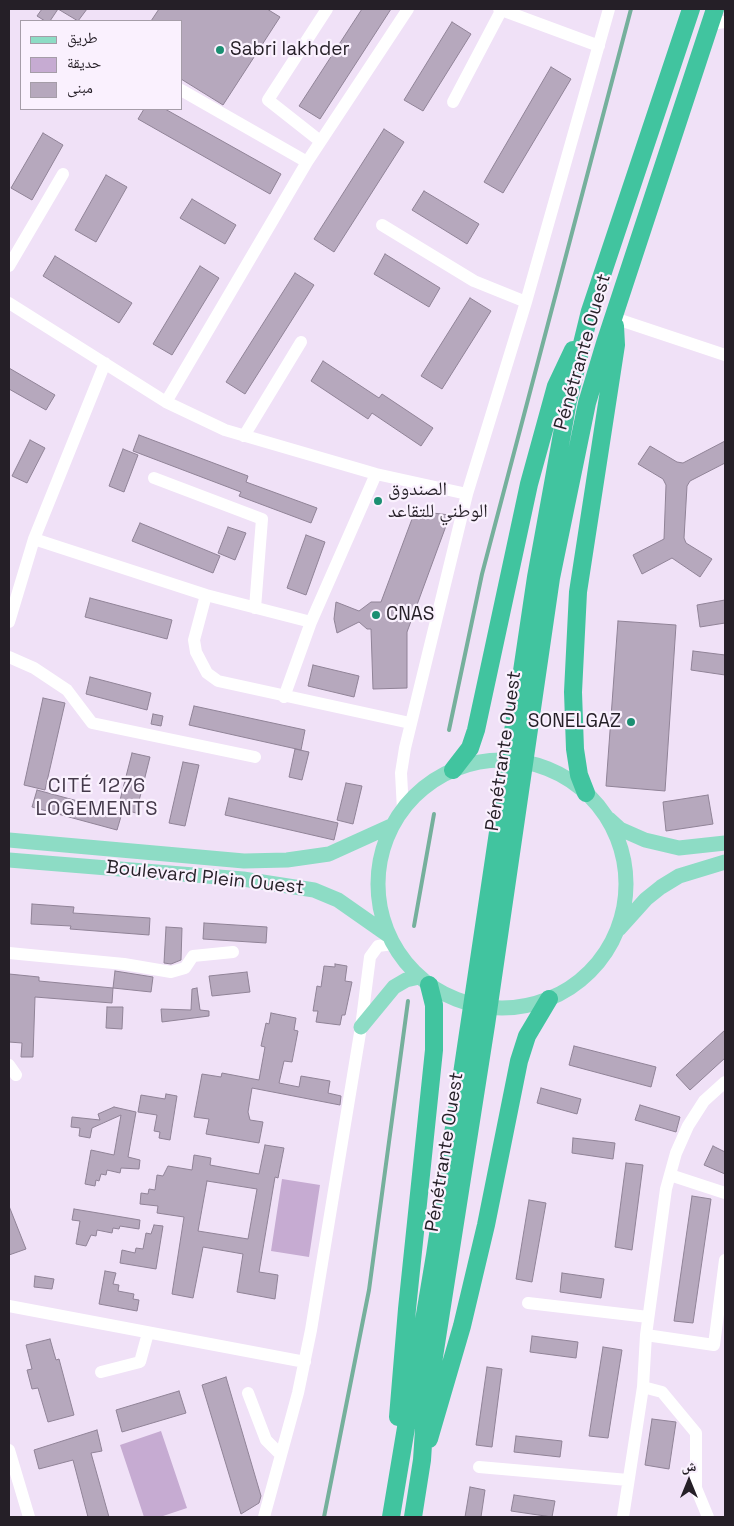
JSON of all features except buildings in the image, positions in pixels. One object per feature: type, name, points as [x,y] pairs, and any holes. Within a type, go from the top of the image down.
[{"type":"highway","name":"Pénétrante Ouest","points":[[413,1517],[422,1460],[425,1414],[486,1025],[536,576],[561,440],[590,311],[691,9]]},
{"type":"highway","name":"Pénétrante Ouest","points":[[391,1517],[435,1255],[469,1020],[518,745],[571,481],[604,343],[614,318],[652,193],[717,18]]},
{"type":"highway","points":[[453,770],[470,748],[476,730],[529,484],[556,386],[590,311]]},
{"type":"highway","points":[[586,793],[575,749],[572,692],[577,612],[616,345],[614,318]]},
{"type":"highway","points":[[400,1459],[398,1410],[434,1050],[434,1005],[424,981]]},
{"type":"highway","points":[[422,1460],[462,1326],[486,1225],[519,1061],[526,1036],[549,999]]},
{"type":"main road","points":[[725,843],[679,848],[645,840],[620,829],[606,817],[586,793],[563,776],[537,765],[509,761],[480,762],[453,770],[426,787],[403,810],[393,825],[382,851],[378,879],[380,908],[390,939],[424,981],[457,1000],[487,1007],[518,1007],[549,999],[571,987],[590,972],[606,952],[618,930],[646,899],[661,886],[679,876],[725,862]]},
{"type":"main road","points":[[606,817],[619,844],[626,872],[625,901],[618,930]]},
{"type":"main road","name":"Boulevard Plein Ouest","points":[[9,840],[244,861],[287,860],[328,854],[393,825]]},
{"type":"main road","name":"Boulevard Plein Ouest","points":[[9,860],[243,879],[314,890],[338,900],[390,939]]},
{"type":"main road","points":[[361,1027],[394,987],[406,980],[424,981]]},
{"type":"street","points":[[320,141],[268,100],[327,9]]},
{"type":"street","points":[[166,402],[307,162],[408,9]]},
{"type":"street","points":[[453,102],[501,9],[600,46]]},
{"type":"street","points":[[403,810],[401,773],[410,723],[467,494],[526,302],[609,9]]},
{"type":"street","points":[[182,91],[307,162]]},
{"type":"street","points":[[9,266],[63,174]]},
{"type":"street","points":[[382,225],[474,281],[526,302]]},
{"type":"street","points":[[9,303],[166,402],[225,430],[376,474],[467,494]]},
{"type":"street","points":[[614,318],[725,355]]},
{"type":"street","points":[[244,436],[301,342]]},
{"type":"street","points":[[9,622],[34,539],[105,363]]},
{"type":"street","points":[[284,697],[311,622],[376,474]]},
{"type":"street","points":[[154,478],[262,519],[255,608]]},
{"type":"street","points":[[34,539],[206,595],[311,622]]},
{"type":"street","points":[[206,595],[194,640],[196,652],[206,673],[218,681],[284,697],[410,723]]},
{"type":"street","points":[[9,657],[34,668],[67,690],[92,723],[255,757]]},
{"type":"street","points":[[264,1517],[305,1362],[372,952],[390,939]]},
{"type":"street","points":[[9,953],[124,964],[171,972],[185,968],[193,956],[233,952]]},
{"type":"street","points":[[623,1517],[643,1387],[646,1334],[659,1230],[670,1175],[688,1126],[704,1101],[725,1082]]},
{"type":"street","points":[[670,1175],[725,1193]]},
{"type":"street","points":[[646,1334],[714,1345],[725,1260]]},
{"type":"street","points":[[528,1303],[648,1317]]},
{"type":"street","points":[[9,1306],[305,1362]]},
{"type":"street","points":[[101,1372],[140,1362],[148,1333]]},
{"type":"street","points":[[643,1387],[662,1392],[696,1434],[696,1488],[708,1517]]},
{"type":"street","points":[[248,1393],[266,1440],[281,1455]]},
{"type":"street","points":[[9,1450],[30,1517]]},
{"type":"street","points":[[479,1467],[628,1480]]},
{"type":"green space","points":[[282,1179],[320,1185],[309,1257],[271,1251]]},
{"type":"green space","points":[[161,1431],[187,1508],[160,1517],[144,1517],[120,1445]]},
{"type":"waterway","points":[[449,730],[482,574],[631,9]]},
{"type":"waterway","points":[[414,926],[434,814]]},
{"type":"waterway","points":[[324,1517],[369,1290],[408,1001]]},
{"type":"place","name":"Sabri lakhder","points":[[220,50]]},
{"type":"place","name":"الصندوق الوطني للتقاعد","points":[[378,501]]},
{"type":"place","name":"CNAS","points":[[376,615]]},
{"type":"place","name":"SONELGAZ","points":[[631,722]]},
{"type":"district","name":"CITÉ 1276 LOGEMENTS","points":[[97,798]]}]
